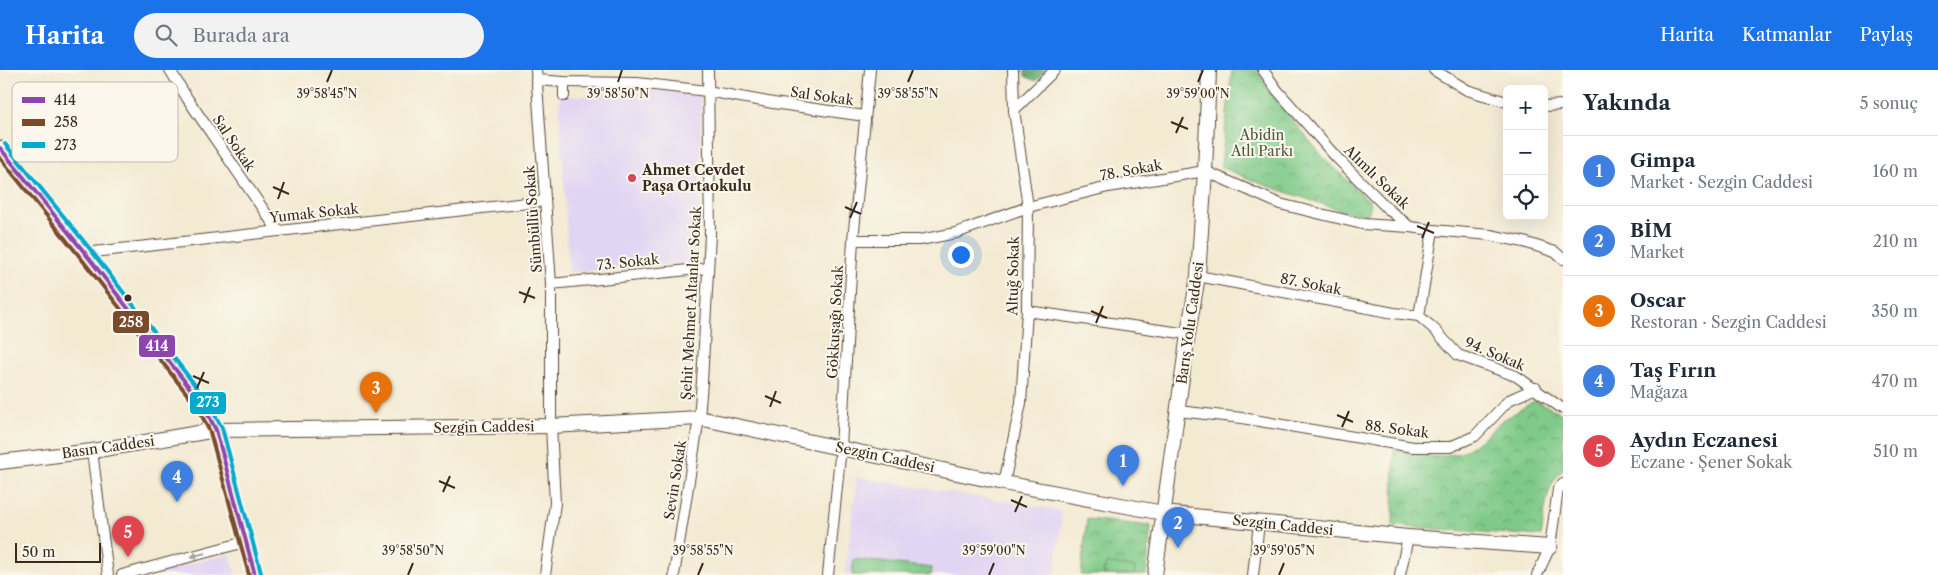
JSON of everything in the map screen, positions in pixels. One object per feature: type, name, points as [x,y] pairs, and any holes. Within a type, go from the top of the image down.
[{"type":"street","name":"Sal Sokak","points":[[170,70],[177,82]]},
{"type":"street","name":"Şehit Mehmet Altanlar Sokak","points":[[699,418],[710,235],[708,70]]},
{"type":"street","name":"Gökkuşağı Sokak","points":[[828,575],[841,448],[853,240],[870,70]]},
{"type":"street","name":"Altuğ Sokak","points":[[1004,482],[1021,403],[1027,311],[1028,207],[1014,110],[1013,70]]},
{"type":"street","points":[[1014,110],[1055,70]]},
{"type":"street","name":"Barış Yolu Caddesi","points":[[1155,575],[1188,334],[1198,276],[1209,70]]},
{"type":"street","name":"Alımlı Sokak","points":[[1263,70],[1277,90],[1336,157],[1388,209],[1410,227],[1498,236],[1555,252],[1563,259]]},
{"type":"street","points":[[1434,70],[1467,90],[1503,101]]},
{"type":"street","name":"Sal Sokak","points":[[536,75],[564,82],[637,83],[708,91],[773,103],[866,116]]},
{"type":"street","name":"Sümbüllü Sokak","points":[[536,75],[551,284],[551,426],[555,503],[545,575]]},
{"type":"street","points":[[564,82],[564,96]]},
{"type":"street","name":"Sal Sokak","points":[[178,83],[278,231]]},
{"type":"street","points":[[1548,106],[1563,105]]},
{"type":"street","points":[[0,148],[85,253],[203,405],[216,430],[254,575]]},
{"type":"street","points":[[1205,171],[1280,204],[1362,224],[1410,227]]},
{"type":"street","name":"78. Sokak","points":[[853,240],[920,240],[956,233],[1028,207],[1108,187],[1205,171]]},
{"type":"street","name":"Yumak Sokak","points":[[85,253],[546,201]]},
{"type":"street","points":[[1419,316],[1433,230]]},
{"type":"street","name":"73. Sokak","points":[[551,284],[708,268]]},
{"type":"street","name":"87. Sokak","points":[[1198,276],[1394,314],[1419,316]]},
{"type":"street","points":[[1027,311],[1188,334]]},
{"type":"street","name":"94. Sokak","points":[[1419,316],[1458,355],[1516,376],[1536,388],[1563,409]]},
{"type":"street","name":"88. Sokak","points":[[1178,411],[1242,418],[1413,447],[1450,447],[1475,436],[1509,400],[1536,388]]},
{"type":"street","name":"Sezgin Caddesi","points":[[216,430],[551,426],[699,418],[1004,482],[1163,513],[1408,537],[1550,547]]},
{"type":"street","name":"Sevin Sokak","points":[[674,575],[699,418]]},
{"type":"street","name":"Basın Caddesi","points":[[0,462],[92,451],[216,430]]},
{"type":"street","points":[[92,451],[108,575]]},
{"type":"street","points":[[1537,575],[1550,547],[1558,489],[1563,484]]},
{"type":"street","points":[[1253,575],[1260,523]]},
{"type":"street","points":[[1400,575],[1408,537]]},
{"type":"street","points":[[122,575],[245,542]]},
{"type":"shaded area","name":"Ahmet Cevdet Paşa Ortaokulu","points":[[631,88],[701,96],[698,259],[689,263],[569,272],[559,96],[590,96]]},
{"type":"shaded area","points":[[857,477],[1062,511],[1055,575],[845,575]]},
{"type":"shaded area","points":[[230,554],[236,575],[146,575]]},
{"type":"green space","points":[[1025,70],[1047,70],[1036,81],[1025,76]]},
{"type":"green space","name":"Abidin Atlı Parkı","points":[[1232,70],[1256,70],[1273,96],[1323,157],[1369,201],[1368,214],[1352,214],[1259,183],[1223,168],[1221,165]]},
{"type":"green space","points":[[1534,401],[1558,411],[1563,416],[1563,470],[1557,476],[1549,492],[1541,536],[1393,526],[1394,449],[1432,457],[1461,453],[1480,441],[1500,422]]},
{"type":"green space","points":[[1087,519],[1151,526],[1146,575],[1081,575]]},
{"type":"green space","points":[[854,559],[932,568],[931,575],[852,575]]},
{"type":"green space","points":[[1106,563],[1135,568],[1134,575],[1104,575]]},
{"type":"transit line","name":"273","points":[[5,144],[12,153]]},
{"type":"transit line","name":"414","points":[[0,148],[85,253],[203,405],[216,430],[255,575]]},
{"type":"transit line","name":"258","points":[[0,158],[198,408],[210,432],[249,575]]},
{"type":"transit line","name":"273","points":[[20,162],[90,249],[208,402],[222,428],[261,573]]},
{"type":"place","name":"Ahmet Cevdet Paşa Ortaokulu","points":[[632,178]]},
{"type":"place","name":"Oscar","points":[[376,413]]},
{"type":"place","name":"Gimpa","points":[[1123,486]]},
{"type":"place","name":"Taş Fırın","points":[[177,502]]},
{"type":"place","name":"BİM","points":[[1178,548]]},
{"type":"place","name":"Aydın Eczanesi","points":[[128,557]]}]
